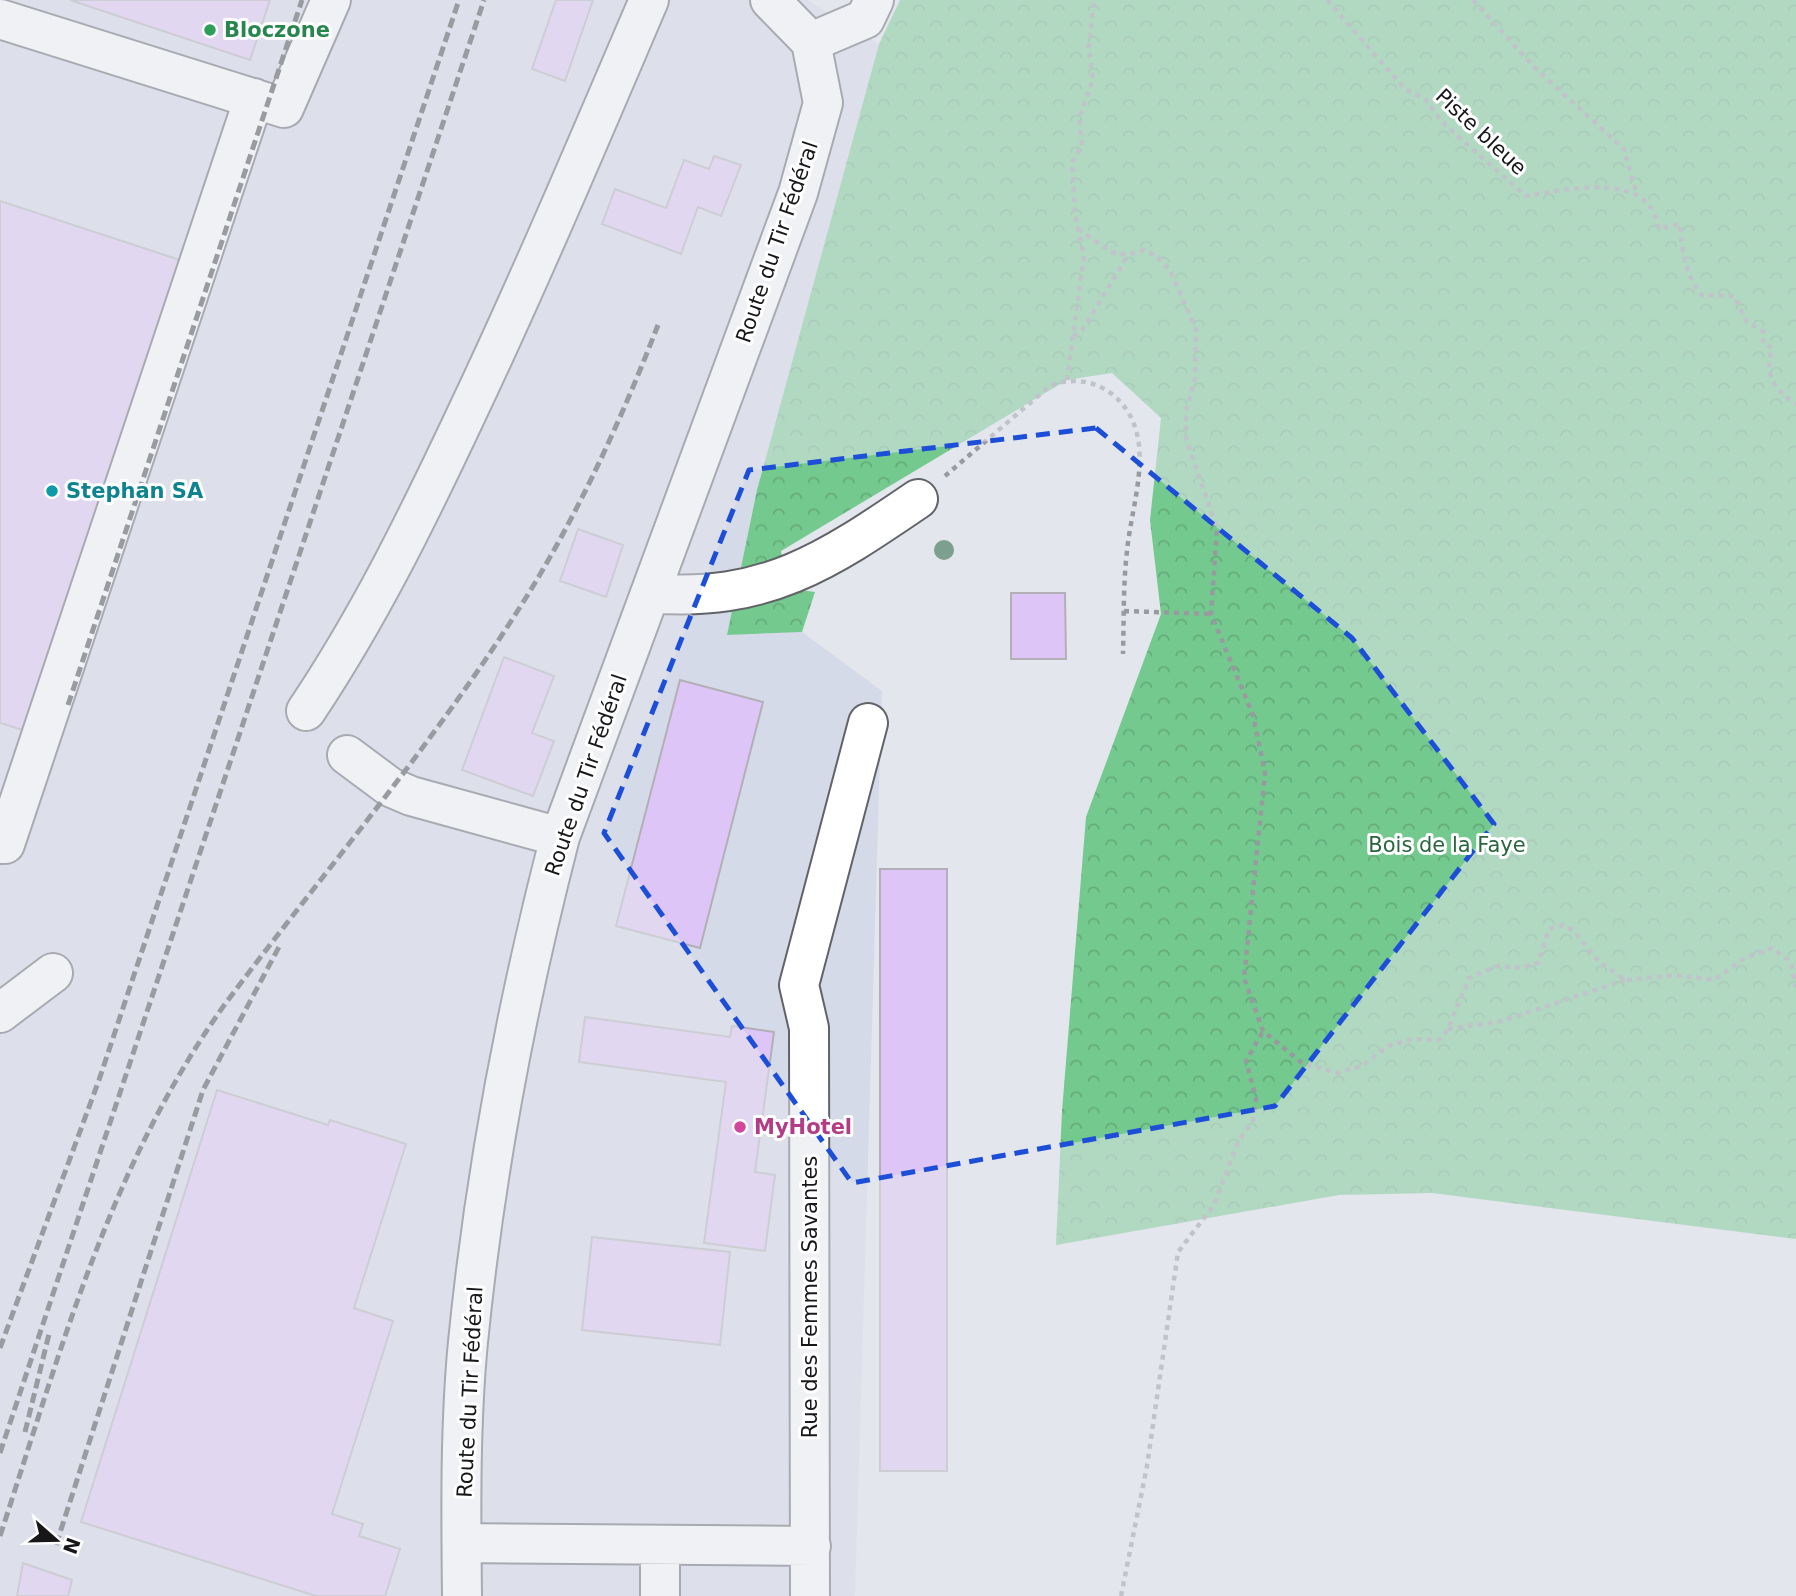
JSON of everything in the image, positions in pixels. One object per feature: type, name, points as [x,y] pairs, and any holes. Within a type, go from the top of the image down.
[{"type":"street","points":[[0,19],[284,108],[331,0]]},
{"type":"street","points":[[306,710],[350,646],[408,538],[519,304],[649,0]]},
{"type":"street","points":[[770,0],[811,42],[865,19],[874,0]]},
{"type":"street","name":"Route du Tir Fédéral","points":[[462,1596],[468,1344],[501,1096],[538,919],[560,837],[799,193],[823,103],[811,42]]},
{"type":"street","points":[[0,844],[5,844],[254,99]]},
{"type":"street","points":[[650,593],[716,595],[774,581],[827,559],[918,499]]},
{"type":"street","name":"Rue des Femmes Savantes","points":[[810,1596],[809,1028],[799,985],[868,723]]},
{"type":"street","points":[[348,755],[390,787],[411,796],[560,837]]},
{"type":"street","points":[[0,1013],[53,973]]},
{"type":"street","points":[[462,1543],[811,1546]]},
{"type":"street","points":[[647,1545],[660,1596]]},
{"type":"path","points":[[1067,380],[1084,256],[1078,229],[1072,162],[1082,145],[1079,118],[1093,80],[1089,47],[1094,0]]},
{"type":"path","name":"Piste bleue","points":[[1327,0],[1405,89],[1425,99],[1445,125],[1525,196],[1602,186],[1637,196]]},
{"type":"path","points":[[1473,0],[1534,67],[1624,149],[1637,196],[1651,208],[1660,229],[1680,224],[1682,253],[1691,280],[1701,295],[1734,296],[1748,322],[1764,332],[1763,343],[1772,348],[1768,367],[1775,386],[1796,404]]},
{"type":"path","points":[[1078,229],[1111,253],[1128,255],[1143,250],[1157,256],[1170,270],[1196,329],[1195,378],[1186,412],[1186,438],[1217,529],[1211,614],[1253,715],[1265,773],[1244,978],[1263,1031],[1302,1063],[1337,1073],[1362,1066],[1388,1046],[1413,1039],[1439,1040],[1448,1029],[1469,978],[1497,966],[1520,968],[1538,963],[1549,929],[1563,925],[1573,930],[1599,962],[1626,980]]},
{"type":"path","points":[[1073,337],[1083,329],[1128,255]]},
{"type":"path","points":[[918,499],[1051,385],[1067,380],[1101,386],[1124,404],[1139,432],[1140,465],[1126,553],[1123,654]]},
{"type":"path","points":[[1124,611],[1211,614]]},
{"type":"path","points":[[1448,1029],[1502,1021],[1626,980],[1676,975],[1714,980],[1745,958],[1772,948],[1791,962],[1796,987]]},
{"type":"path","points":[[1121,1596],[1147,1466],[1178,1252],[1214,1205],[1238,1142],[1252,1120],[1256,1098],[1246,1061],[1263,1031]]},
{"type":"highlighted area","points":[[1096,428],[1352,638],[1494,824],[1275,1106],[852,1183],[604,833],[749,470]]},
{"type":"shaded area","points":[[0,0],[808,0],[879,44],[757,490],[727,635],[802,632],[882,691],[855,1596],[0,1596]]},
{"type":"green space","name":"Bois de la Faye","points":[[900,0],[1796,0],[1796,1239],[1432,1193],[1339,1195],[1056,1245],[1062,1111],[1086,817],[1161,614],[1150,520],[1161,418],[1112,373],[1067,380],[781,551],[786,588],[815,592],[802,632],[727,635],[757,490],[879,44]]},
{"type":"building","name":"Bloczone","points":[[70,0],[270,0],[250,60]]},
{"type":"building","points":[[556,0],[593,0],[565,81],[532,69]]},
{"type":"building","points":[[714,156],[741,165],[721,216],[698,207],[681,254],[602,224],[615,189],[666,208],[684,160],[709,169]]},
{"type":"building","name":"Stephan SA","points":[[0,201],[180,260],[26,731],[0,723]]},
{"type":"building","points":[[578,529],[623,545],[606,597],[560,581]]},
{"type":"building","points":[[1011,593],[1065,593],[1066,659],[1011,659]]},
{"type":"building","points":[[504,657],[554,676],[532,733],[554,741],[533,796],[462,770]]},
{"type":"building","points":[[680,680],[763,702],[700,948],[616,926]]},
{"type":"building","points":[[880,869],[947,869],[947,1471],[880,1471]]},
{"type":"building","name":"MyHotel","points":[[585,1017],[730,1037],[732,1026],[774,1032],[755,1172],[775,1175],[765,1251],[704,1243],[726,1082],[579,1062]]},
{"type":"building","points":[[217,1090],[328,1125],[330,1120],[406,1144],[354,1308],[393,1321],[332,1514],[363,1524],[359,1536],[400,1549],[385,1596],[316,1596],[81,1522]]},
{"type":"building","points":[[592,1237],[730,1252],[720,1345],[582,1330]]},
{"type":"building","points":[[23,1563],[72,1580],[68,1596],[17,1596]]},
{"type":"railway","points":[[68,705],[302,0]]},
{"type":"railway","points":[[0,1348],[99,1080],[459,0]]},
{"type":"railway","points":[[0,1453],[484,0]]},
{"type":"railway","points":[[0,1536],[92,1261],[119,1194],[150,1129],[185,1066],[225,1004],[419,752],[493,649],[527,596],[599,463],[658,325]]},
{"type":"railway","points":[[56,1545],[203,1090],[280,945]]},
{"type":"railway","points":[[25,1432],[50,1330]]},
{"type":"place","name":"Bloczone","points":[[210,30]]},
{"type":"place","name":"Stephan SA","points":[[52,491]]},
{"type":"place","name":"MyHotel","points":[[740,1127]]}]
